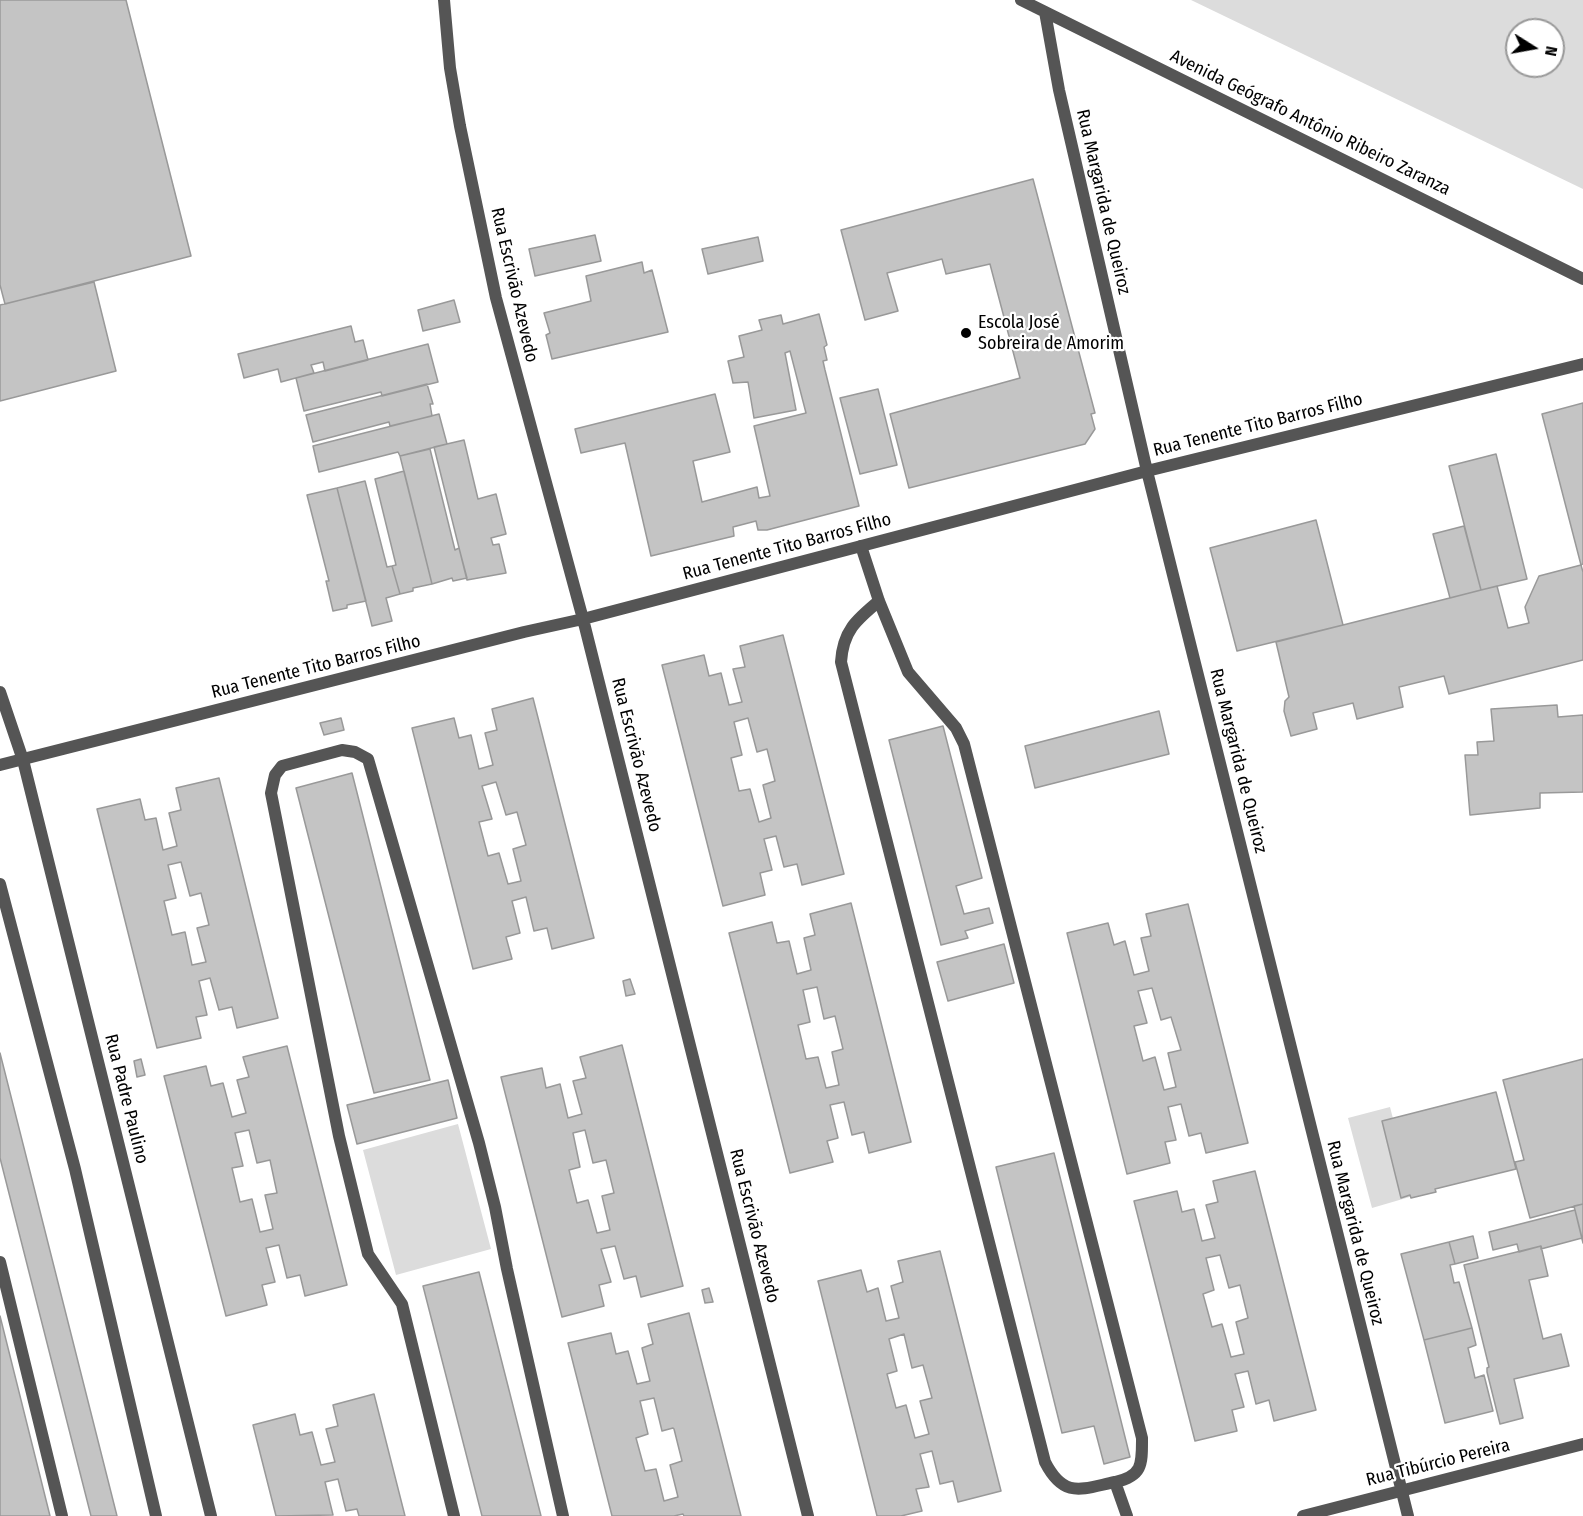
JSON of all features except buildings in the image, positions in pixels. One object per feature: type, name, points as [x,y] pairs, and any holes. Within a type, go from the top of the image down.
[{"type":"street","name":"Rua Escrivão Azevedo","points":[[444,0],[450,68],[460,126],[496,298],[583,620],[808,1516]]},
{"type":"street","name":"Avenida Geógrafo Antônio Ribeiro Zaranza","points":[[1021,0],[1583,279]]},
{"type":"street","name":"Rua Margarida de Queiroz","points":[[1045,12],[1062,101],[1147,471],[1408,1516]]},
{"type":"street","name":"Rua Tenente Tito Barros Filho","points":[[0,765],[524,632],[583,620],[1147,471],[1583,363]]},
{"type":"street","points":[[861,546],[879,601],[908,672],[956,728],[964,744],[1142,1438],[1142,1458],[1137,1472],[1131,1478],[1080,1489],[1071,1488],[1060,1484],[1045,1462],[842,663],[842,645],[849,631],[879,601]]},
{"type":"street","name":"Rua Padre Paulino","points":[[0,692],[23,760],[210,1516]]},
{"type":"street","points":[[454,1516],[402,1304],[368,1254],[339,1136],[270,793],[275,775],[282,766],[342,750],[355,752],[368,759],[480,1143],[563,1516]]},
{"type":"street","points":[[0,884],[75,1169],[156,1516]]},
{"type":"street","points":[[0,1262],[62,1516]]},
{"type":"street","name":"Rua Tibúrcio Pereira","points":[[1302,1516],[1583,1444]]},
{"type":"street","points":[[1115,1482],[1127,1516]]},
{"type":"shaded area","points":[[1191,0],[1583,0],[1583,189]]},
{"type":"shaded area","points":[[1390,1107],[1413,1196],[1372,1208],[1348,1118]]},
{"type":"shaded area","points":[[458,1124],[491,1249],[396,1275],[363,1150]]},
{"type":"place","name":"Escola José Sobreira de Amorim","points":[[966,333]]}]
